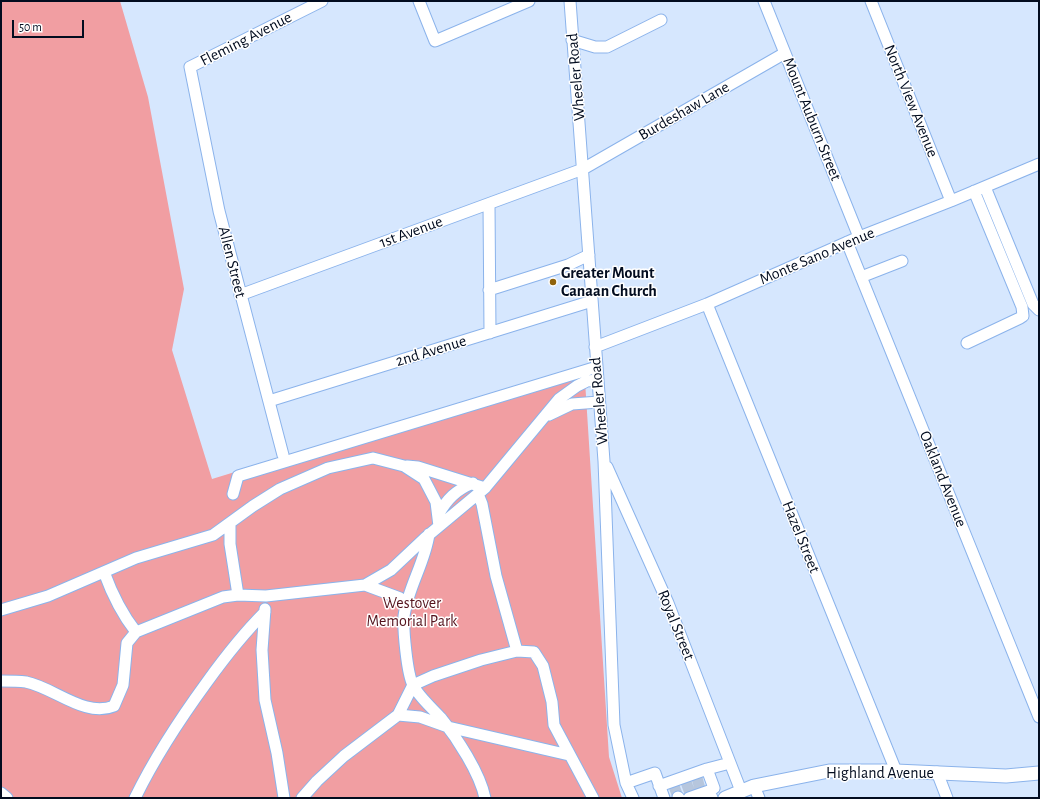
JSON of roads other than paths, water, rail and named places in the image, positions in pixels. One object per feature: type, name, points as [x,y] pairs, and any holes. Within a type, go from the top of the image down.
[{"type":"main road","name":"Highland Avenue","points":[[725,798],[741,791],[756,792],[829,771],[937,772],[1006,776],[1039,773]]},
{"type":"street","name":"Fleming Avenue","points":[[190,67],[322,1]]},
{"type":"street","points":[[419,1],[435,41],[516,4],[529,1]]},
{"type":"street","name":"Wheeler Road","points":[[570,1],[604,461],[614,725],[626,783],[633,798]]},
{"type":"street","name":"Mount Auburn Street","points":[[764,1],[859,237]]},
{"type":"street","name":"North View Avenue","points":[[871,1],[951,201]]},
{"type":"street","points":[[572,40],[595,48],[607,47],[661,20]]},
{"type":"street","name":"Burdeshaw Lane","points":[[583,169],[785,53]]},
{"type":"street","name":"Allen Street","points":[[190,67],[219,211],[283,455]]},
{"type":"street","name":"Monte Sano Avenue","points":[[595,347],[707,304],[847,242],[1039,164]]},
{"type":"street","name":"1st Avenue","points":[[240,295],[583,169]]},
{"type":"street","points":[[985,187],[1033,304],[1039,310]]},
{"type":"street","points":[[966,343],[1023,316],[1022,308],[974,191]]},
{"type":"street","points":[[489,204],[490,332]]},
{"type":"street","name":"Oakland Avenue","points":[[847,242],[1039,717]]},
{"type":"street","points":[[489,290],[568,265],[589,255]]},
{"type":"street","points":[[861,277],[902,262]]},
{"type":"street","name":"2nd Avenue","points":[[269,401],[592,301]]},
{"type":"street","name":"Hazel Street","points":[[707,304],[896,771]]},
{"type":"street","points":[[233,494],[238,476],[597,367]]},
{"type":"street","points":[[438,520],[482,491],[546,416],[559,398],[587,381],[598,380]]},
{"type":"street","points":[[546,416],[572,404],[599,402]]},
{"type":"street","points":[[1,610],[48,596],[136,558],[213,535],[230,525],[253,506],[280,489],[328,468],[373,458],[404,466],[418,467],[473,483],[482,491],[482,504],[496,576],[517,652]]},
{"type":"street","name":"Royal Street","points":[[604,461],[668,603],[741,791]]},
{"type":"street","points":[[404,466],[424,479],[436,502],[438,520]]},
{"type":"street","points":[[1,680],[26,682],[55,693],[82,706],[104,710],[114,706],[123,685],[127,643],[136,632],[222,597],[238,595],[266,596],[365,585],[391,570],[429,534],[438,520],[446,501],[459,488],[473,483]]},
{"type":"street","points":[[230,525],[230,544],[238,595]]},
{"type":"street","points":[[429,534],[427,550],[410,592],[404,616],[413,686],[448,727],[475,772],[485,798]]},
{"type":"street","points":[[104,572],[113,597],[124,618],[136,632]]},
{"type":"street","points":[[365,585],[400,598],[407,606]]},
{"type":"street","points":[[266,596],[262,650],[265,700],[277,753],[284,798]]},
{"type":"street","points":[[135,798],[148,770],[183,715],[242,634],[265,612]]},
{"type":"street","points":[[302,798],[317,781],[344,756],[398,715],[413,686],[433,676],[481,660],[517,652],[534,652],[543,666],[552,702],[554,724],[593,798]]},
{"type":"street","points":[[398,715],[420,717],[448,727],[569,755]]},
{"type":"street","points":[[688,789],[696,775],[707,769],[730,763]]},
{"type":"street","points":[[659,786],[676,790],[688,789],[706,793],[714,788],[707,769]]},
{"type":"street","points":[[937,772],[947,798]]},
{"type":"street","points":[[626,783],[655,773],[664,798]]},
{"type":"street","points":[[1,793],[7,798]]},
{"type":"tunnel","points":[[697,778],[700,789]]},
{"type":"tunnel","points":[[686,782],[690,793]]},
{"type":"tunnel","points":[[674,786],[678,797]]},
{"type":"place","name":"Greater Mount Canaan Church","points":[[553,282]]},
{"type":"park label","name":"Westover Memorial Park","points":[[412,612]]}]
